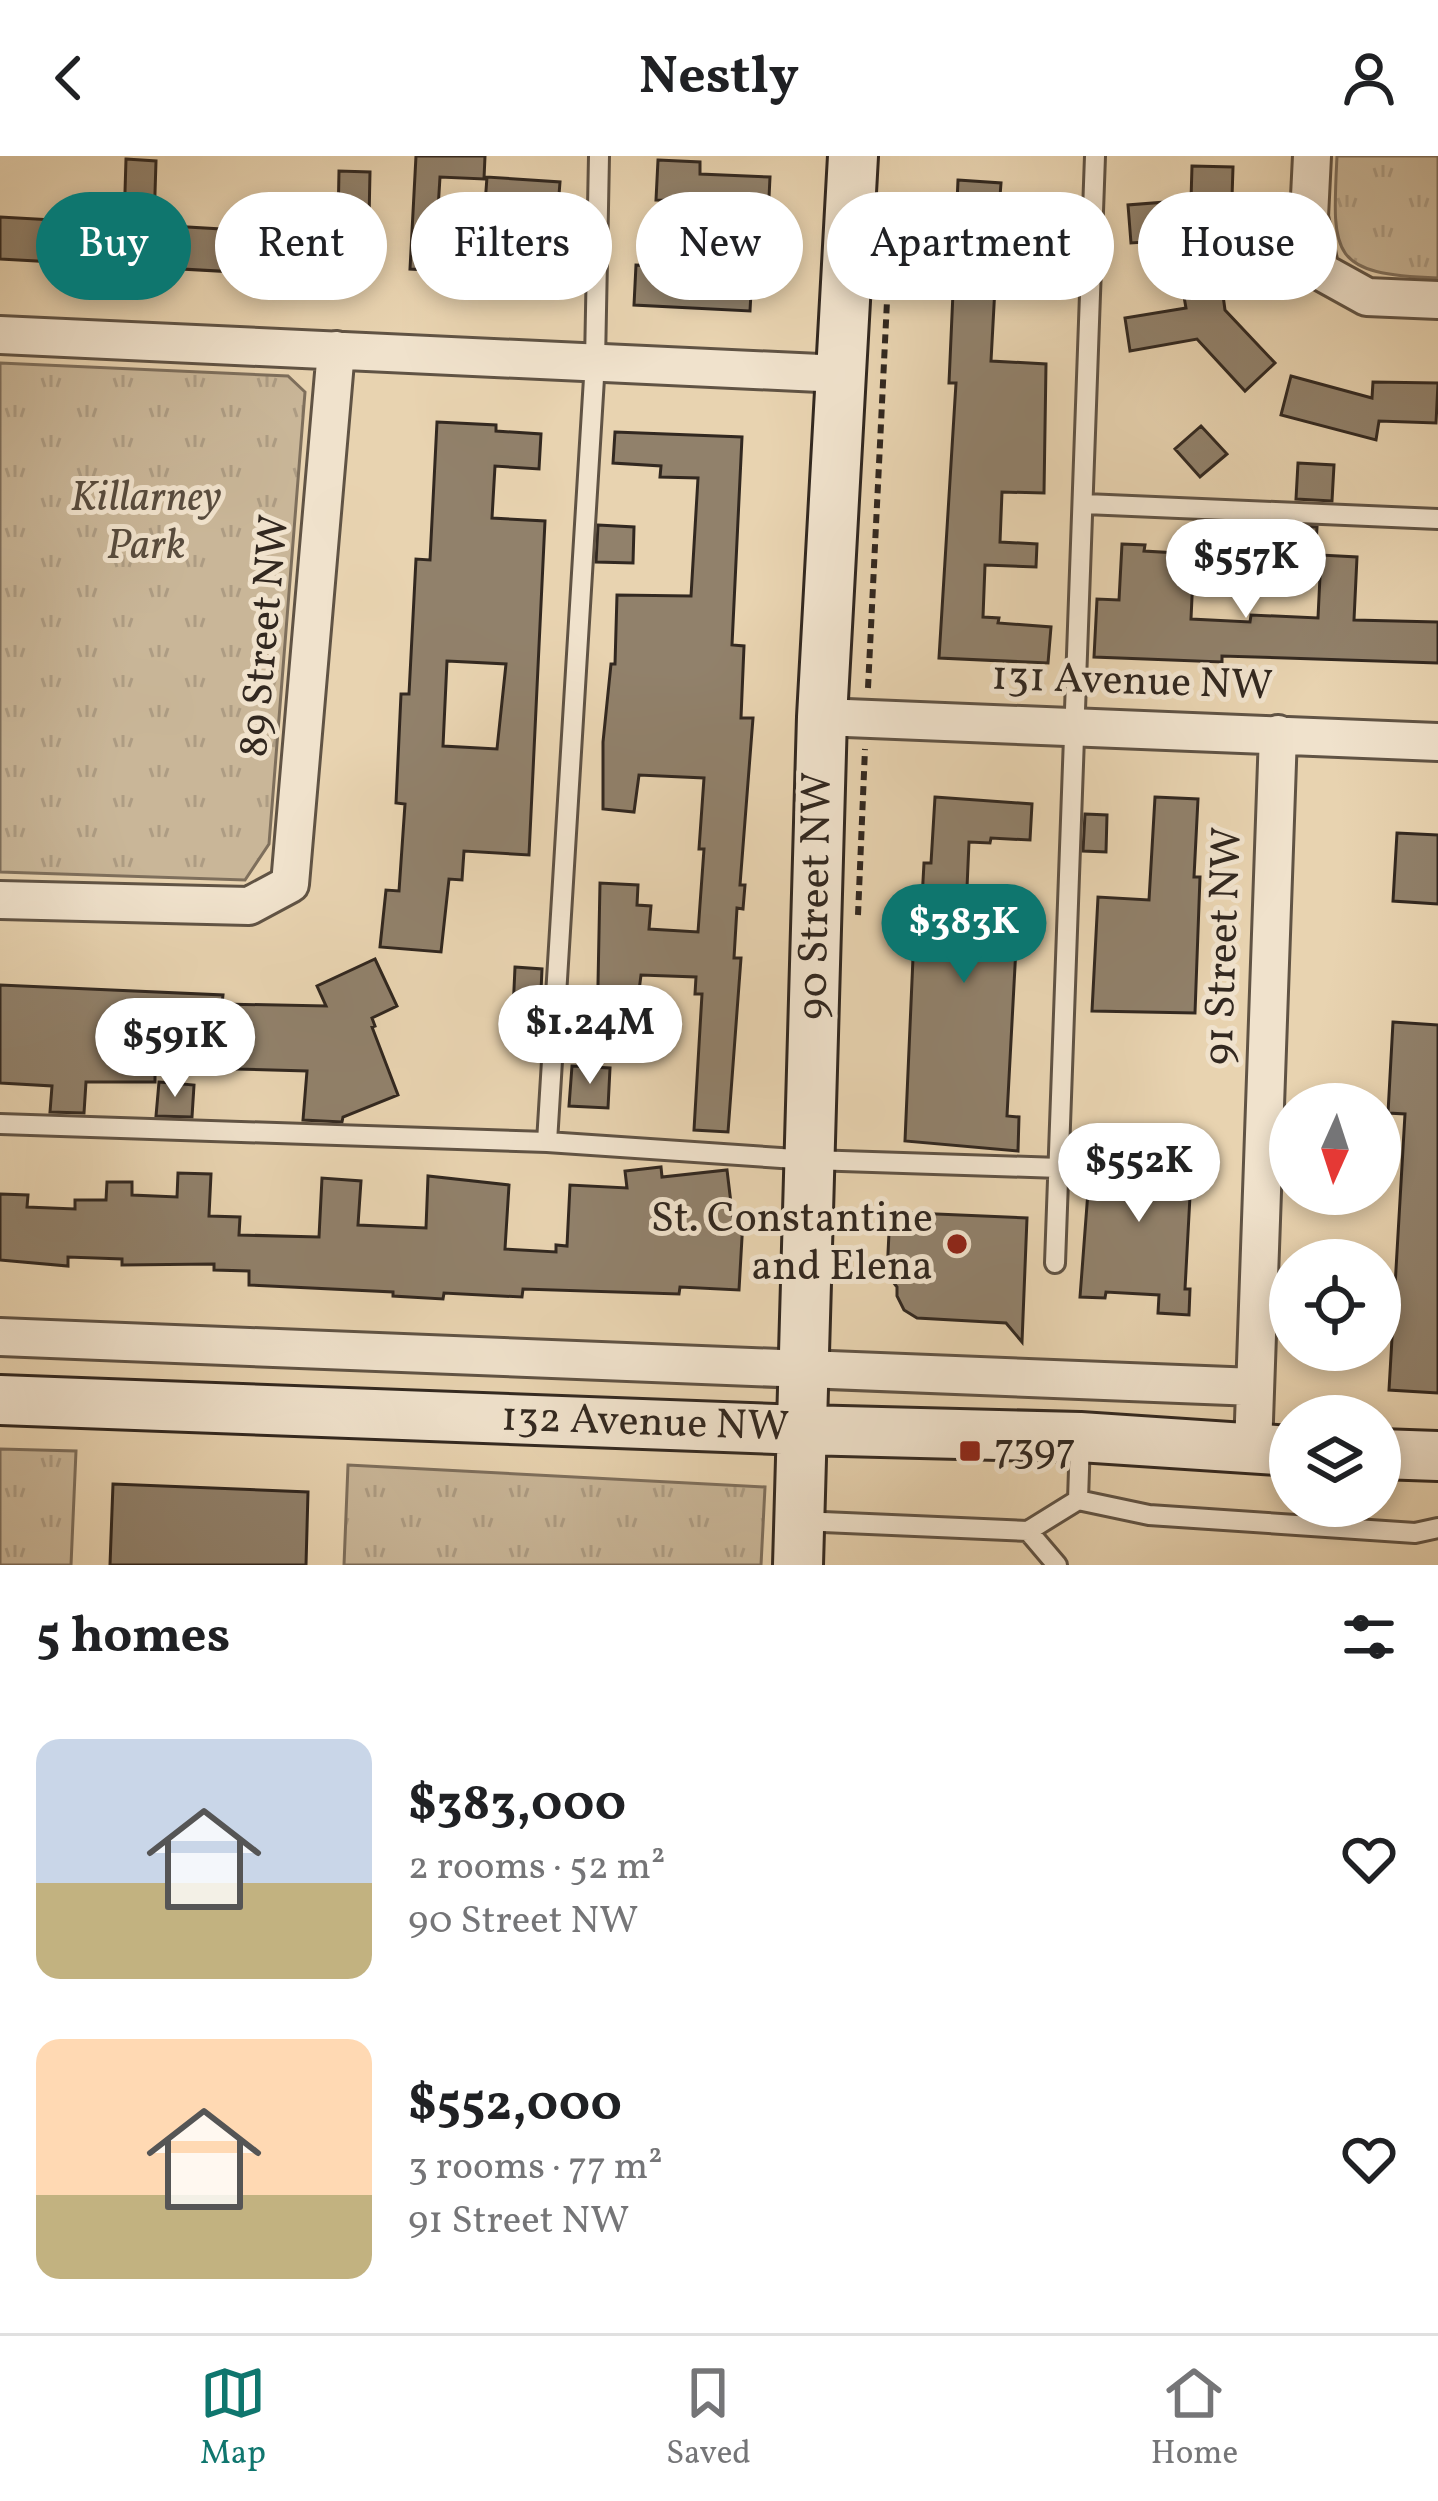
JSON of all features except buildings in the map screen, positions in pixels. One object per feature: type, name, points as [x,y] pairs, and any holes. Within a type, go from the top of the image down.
[{"type":"street","name":"90 Street NW","points":[[799,1543],[811,1160],[844,718],[842,374],[853,156]]},
{"type":"street","points":[[1312,156],[1309,217],[1320,271],[1366,297],[1438,299]]},
{"type":"street","points":[[0,335],[842,374]]},
{"type":"street","name":"89 Street NW","points":[[0,900],[249,906],[290,884],[337,350]]},
{"type":"street","name":"131 Avenue NW","points":[[844,718],[1438,742]]},
{"type":"street","name":"91 Street NW","points":[[1269,1439],[1255,1387],[1278,734]]},
{"type":"street","name":"132 Avenue NW","points":[[0,1337],[1255,1387]]},
{"type":"street","name":"132 Avenue NW","points":[[0,1400],[1080,1436],[1269,1450]]},
{"type":"street","points":[[1401,1455],[1438,1456]]},
{"type":"lane","points":[[547,1142],[595,362],[598,156]]},
{"type":"lane","points":[[1055,1263],[1095,156]]},
{"type":"lane","points":[[1085,504],[1438,519]]},
{"type":"lane","points":[[0,1124],[547,1142],[811,1160],[1060,1168]]},
{"type":"lane","points":[[1078,1500],[1080,1436]]},
{"type":"lane","points":[[799,1543],[1028,1531],[1078,1500],[1149,1515],[1415,1533],[1438,1528]]},
{"type":"lane","points":[[1028,1531],[1057,1565]]},
{"type":"path","points":[[858,928],[844,718],[886,300]]},
{"type":"green space","points":[[1337,156],[1438,156],[1438,278],[1402,276],[1357,264],[1338,237]]},
{"type":"green space","name":"Killarney Park","points":[[0,363],[288,376],[305,392],[269,844],[245,880],[0,872]]},
{"type":"green space","points":[[0,1449],[76,1451],[71,1565],[0,1565]]},
{"type":"green space","points":[[348,1465],[765,1487],[761,1565],[344,1565]]},
{"type":"place","name":"St. Constantine and Elena","points":[[957,1244]]},
{"type":"place","name":"7397","points":[[970,1451]]}]
